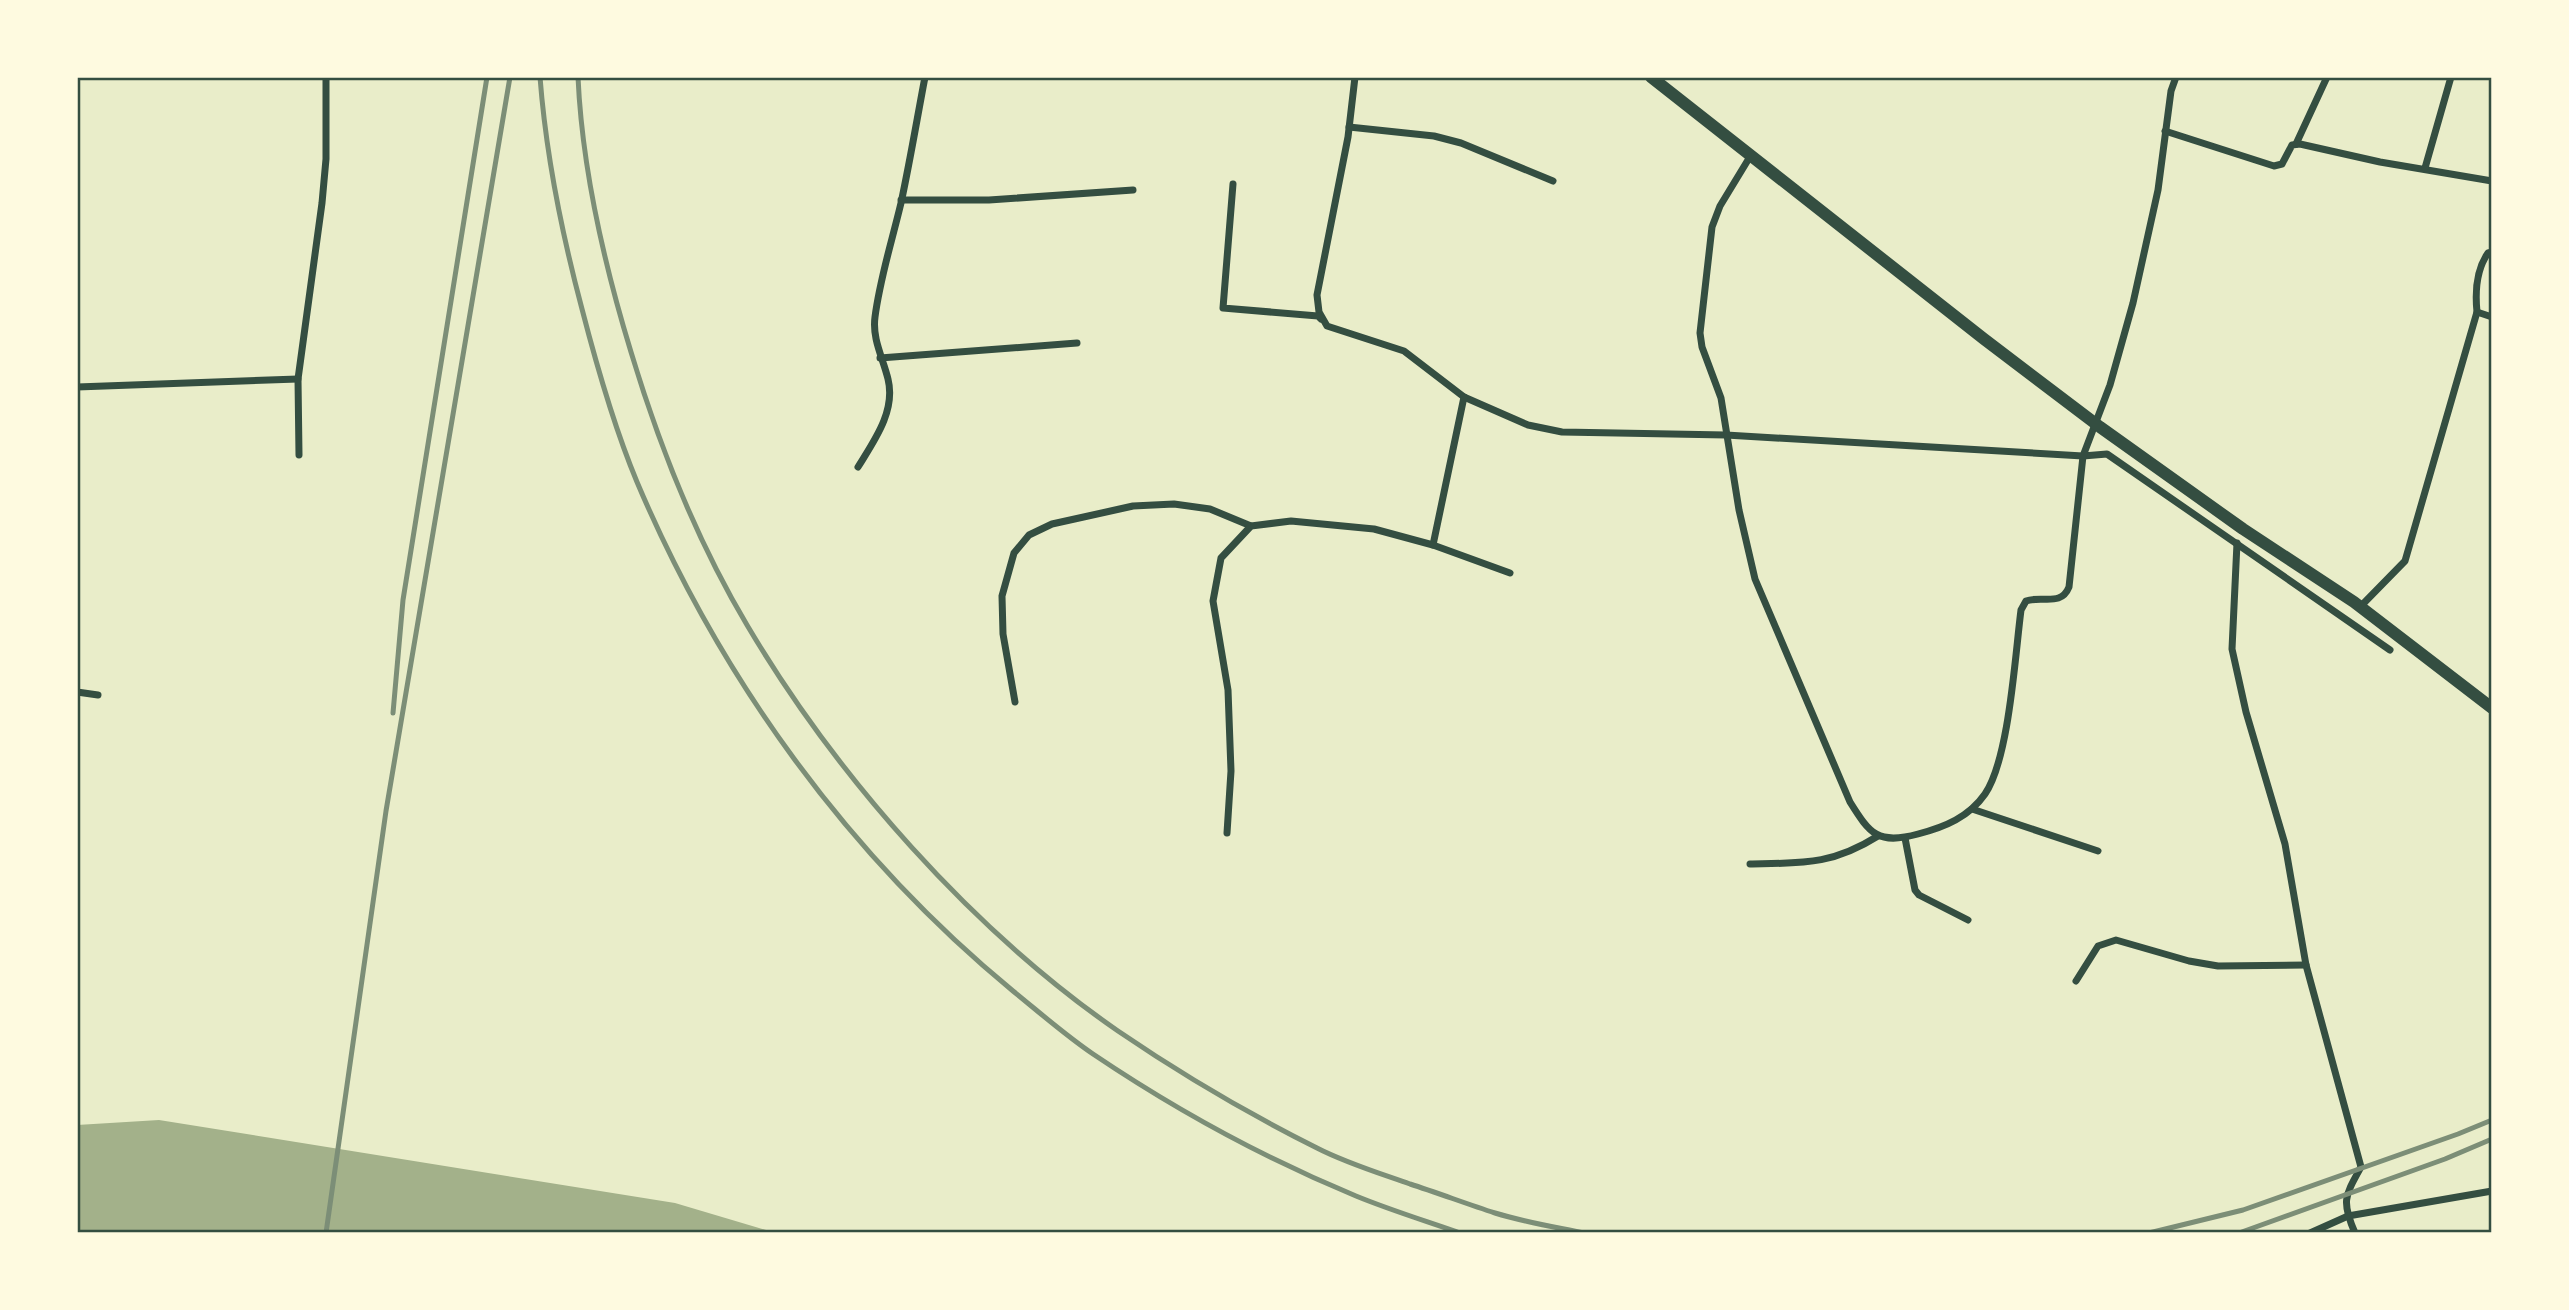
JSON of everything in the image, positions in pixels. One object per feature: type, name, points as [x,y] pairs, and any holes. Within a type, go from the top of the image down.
[{"type":"street","points":[[299,455],[299,379],[326,159],[326,77]]},
{"type":"street","points":[[858,467],[887,414],[889,380],[875,338],[874,320],[925,77]]},
{"type":"street","points":[[1322,320],[1317,295],[1349,127],[1354,77]]},
{"type":"street","points":[[1651,77],[1983,339],[2243,529],[2360,607],[2492,708]]},
{"type":"street","points":[[1751,155],[1720,206],[1712,227],[1700,333],[1702,347],[1721,398],[1739,510],[1755,579],[1850,802],[1866,827],[1878,836],[1905,838],[1954,822],[1972,809],[1990,785],[2002,749],[2021,610],[2026,601],[2033,598],[2055,600],[2062,597],[2069,586],[2083,456],[2110,385],[2133,303],[2158,190],[2175,77]]},
{"type":"street","points":[[2165,131],[2274,166],[2282,164],[2290,147],[2296,144],[2327,77]]},
{"type":"street","points":[[2426,168],[2451,77]]},
{"type":"street","points":[[1349,127],[1434,136],[1461,143],[1553,181]]},
{"type":"street","points":[[2296,144],[2380,162],[2492,181]]},
{"type":"street","points":[[1233,184],[1223,309],[1318,316],[1327,326],[1404,351],[1464,397],[1528,425],[1562,432],[1726,435],[2083,456],[2107,454],[2390,650]]},
{"type":"street","points":[[901,200],[989,200],[1133,190]]},
{"type":"street","points":[[2360,607],[2404,561],[2477,312],[2475,290],[2484,259],[2492,252]]},
{"type":"street","points":[[2477,312],[2492,317]]},
{"type":"street","points":[[880,358],[1077,344]]},
{"type":"street","points":[[77,387],[299,379]]},
{"type":"street","points":[[1433,545],[1464,397]]},
{"type":"street","points":[[1015,702],[1003,634],[1002,596],[1014,553],[1029,535],[1052,524],[1133,506],[1174,504],[1210,509],[1251,526]]},
{"type":"street","points":[[1227,833],[1231,771],[1228,690],[1213,601],[1221,558],[1251,526],[1292,521],[1374,528],[1433,545],[1510,573]]},
{"type":"street","points":[[2236,543],[2232,649],[2246,712],[2286,844],[2306,965],[2361,1167],[2346,1193],[2348,1216],[2355,1233]]},
{"type":"street","points":[[77,692],[98,695]]},
{"type":"street","points":[[1972,809],[2098,851]]},
{"type":"street","points":[[1750,864],[1809,863],[1833,858],[1856,850],[1878,836]]},
{"type":"street","points":[[1905,838],[1915,890],[1919,895],[1968,920]]},
{"type":"street","points":[[2076,981],[2098,946],[2116,940],[2189,961],[2218,966],[2306,965]]},
{"type":"street","points":[[2310,1233],[2348,1216],[2492,1191]]},
{"type":"shaded area","points":[[159,1120],[675,1203],[776,1233],[77,1233],[77,1125]]},
{"type":"railway","points":[[393,713],[403,600],[487,77]]},
{"type":"railway","points":[[326,1233],[386,811],[510,77]]},
{"type":"railway","points":[[540,77],[551,165],[568,252],[606,397],[637,482],[670,555],[749,693],[794,759],[843,822],[896,882],[953,938],[1013,991],[1093,1054],[1188,1114],[1288,1166],[1369,1201],[1460,1233]]},
{"type":"railway","points":[[578,77],[584,146],[612,286],[642,387],[681,492],[712,560],[747,625],[822,738],[865,794],[960,898],[1011,946],[1064,991],[1118,1031],[1191,1078],[1317,1148],[1363,1168],[1495,1213],[1584,1233]]},
{"type":"railway","points":[[2149,1233],[2243,1210],[2492,1120]]},
{"type":"railway","points":[[2239,1233],[2445,1159],[2492,1139]]}]
